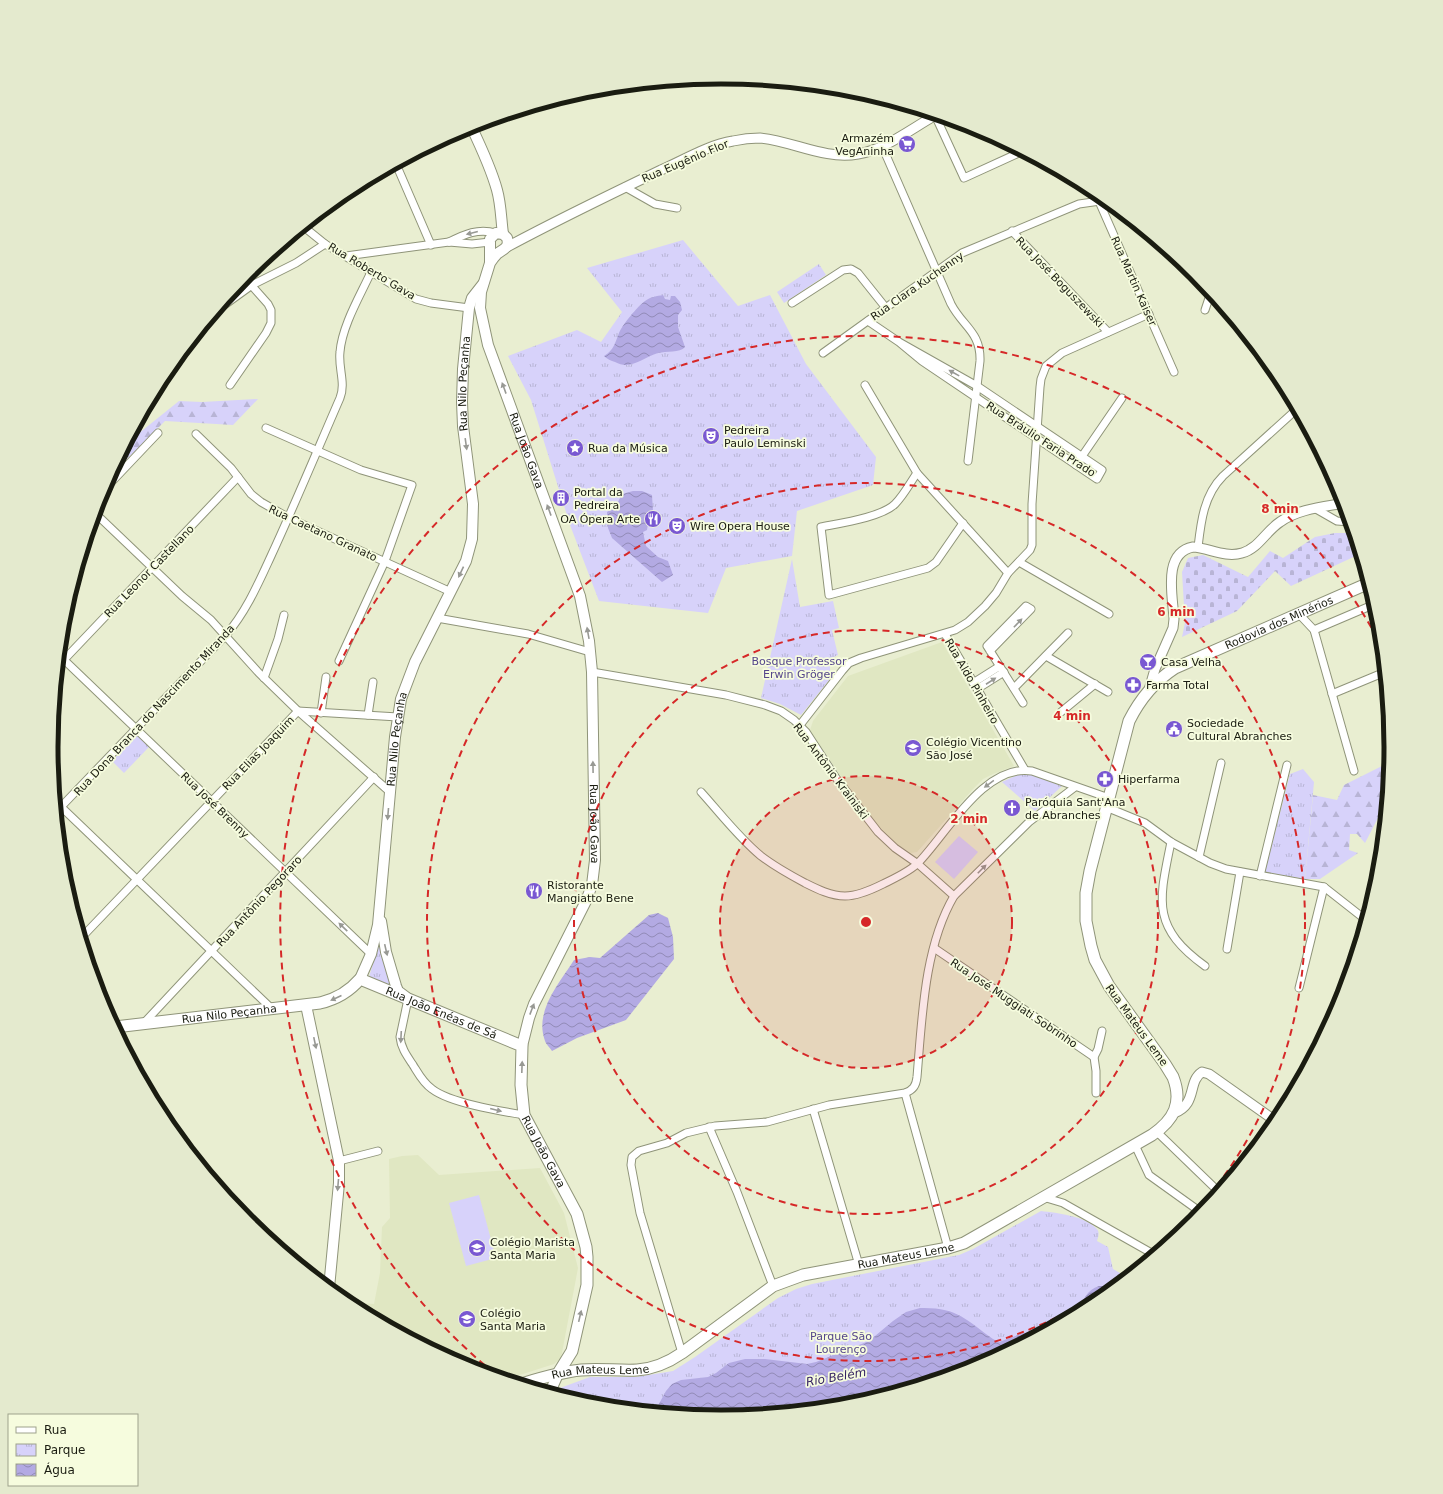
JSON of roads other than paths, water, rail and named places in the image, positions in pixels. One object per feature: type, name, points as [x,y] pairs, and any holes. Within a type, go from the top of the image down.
[{"type":"main road","name":"Rua Nilo Peçanha","points":[[120,1026],[330,1001],[347,992],[360,979],[371,954],[376,937],[380,912],[390,792],[401,699],[409,676],[466,561],[473,528],[474,504],[463,414],[463,369],[469,308],[474,293],[484,283],[490,263],[499,242],[500,216],[499,198],[492,174],[474,132]]},
{"type":"main road","name":"Rua João Gava","points":[[484,283],[481,292],[480,308],[486,337],[575,581],[586,620],[592,672],[594,877],[586,901],[534,1004],[522,1046],[521,1086],[524,1115],[577,1214],[586,1247],[587,1285],[571,1354],[559,1372]]},
{"type":"main road","name":"Rodovia dos Minérios","points":[[1149,690],[1175,668],[1364,585]]},
{"type":"main road","name":"Rua Mateus Leme","points":[[529,1381],[559,1372],[583,1369],[637,1370],[656,1366],[682,1353],[773,1286],[803,1275],[948,1248],[972,1239],[1157,1132],[1166,1123],[1174,1113],[1177,1098],[1177,1091],[1173,1077],[1109,986],[1098,967],[1091,946],[1086,921],[1086,893],[1090,871],[1129,721],[1134,710],[1149,690]]},
{"type":"main road","points":[[380,912],[384,944],[396,986],[398,991],[408,999]]},
{"type":"main road","name":"Rua João Enéas de Sá","points":[[360,979],[522,1046]]},
{"type":"main road","points":[[306,1005],[339,1161],[330,1282]]},
{"type":"main road","name":"Rua Mateus Leme","points":[[571,1354],[574,1361],[579,1364],[649,1364],[656,1366]]},
{"type":"main road","points":[[520,1379],[554,1366],[571,1354]]},
{"type":"main road","points":[[552,1388],[559,1372]]},
{"type":"street","name":"Rua Eugênio Flor","points":[[499,242],[530,235],[625,187],[700,152],[732,141],[765,139],[836,155],[857,154],[882,146],[931,118]]},
{"type":"street","points":[[937,120],[964,178],[1018,153]]},
{"type":"street","points":[[882,146],[955,310],[977,339],[980,353],[968,461]]},
{"type":"street","points":[[398,168],[431,244]]},
{"type":"street","points":[[625,187],[655,204],[677,208]]},
{"type":"street","name":"Rua Clara Kuchenny","points":[[823,353],[962,253],[1079,204],[1098,201]]},
{"type":"street","name":"Rua Martin Kaiser","points":[[1099,202],[1174,372]]},
{"type":"street","name":"Rua Roberto Gava","points":[[307,230],[325,244],[408,294],[423,301],[469,308]]},
{"type":"street","points":[[449,242],[471,232],[483,231],[499,242]]},
{"type":"street","name":"Rua José Boguszewski","points":[[1012,232],[1108,332]]},
{"type":"street","points":[[346,256],[449,242],[472,244],[499,242]]},
{"type":"street","points":[[235,297],[252,284],[296,263],[325,244]]},
{"type":"street","points":[[792,303],[843,270],[851,269],[858,273],[886,308]]},
{"type":"street","name":"Rua Dona Branca do Nascimento Miranda","points":[[61,804],[136,729],[226,635],[237,622],[247,606],[289,518],[316,451],[342,394],[343,384],[340,360],[341,345],[350,319],[371,272]]},
{"type":"street","points":[[230,385],[266,334],[271,323],[271,310],[268,304],[249,281]]},
{"type":"street","points":[[1206,310],[1210,299]]},
{"type":"street","points":[[800,725],[849,663],[860,658],[955,630],[968,622],[991,600],[1008,573],[1030,550],[1032,545],[1032,504],[1036,438],[1041,379],[1046,366],[1062,353],[1149,314]]},
{"type":"street","name":"Rua Bráulio Faria Prado","points":[[868,321],[899,342],[977,386],[1082,456],[1102,470],[1097,479],[922,361],[899,342]]},
{"type":"street","points":[[865,385],[917,473],[1008,573]]},
{"type":"street","points":[[1076,465],[1122,398]]},
{"type":"street","points":[[1294,412],[1223,476],[1214,486],[1206,504],[1198,548],[1226,554],[1241,553],[1253,547],[1272,528],[1285,518],[1301,512],[1338,504]]},
{"type":"street","points":[[266,428],[361,470],[412,485],[385,562],[339,660]]},
{"type":"street","points":[[116,478],[158,433]]},
{"type":"street","name":"Rua Caetano Granato","points":[[196,434],[238,477],[248,491],[257,500],[289,518],[451,592]]},
{"type":"street","points":[[917,473],[899,500],[888,509],[874,515],[821,527],[830,595],[928,568],[936,562],[963,523]]},
{"type":"street","name":"Rua Leonor Castellano","points":[[65,656],[152,568],[238,477]]},
{"type":"street","points":[[1316,509],[1337,521],[1345,522]]},
{"type":"street","points":[[100,517],[152,568],[211,620],[264,678],[298,711],[390,792]]},
{"type":"street","name":"Rua Mateus Leme","points":[[1149,690],[1155,669],[1173,628],[1172,574],[1174,561],[1188,548],[1198,548]]},
{"type":"street","points":[[1019,562],[1110,614]]},
{"type":"street","points":[[990,651],[1031,609],[1026,606],[987,646],[990,651],[1002,669],[1023,703]]},
{"type":"street","name":"Rodovia dos Minérios","points":[[1314,630],[1369,606]]},
{"type":"street","points":[[1298,613],[1314,630],[1354,771]]},
{"type":"street","points":[[264,678],[278,639],[284,615]]},
{"type":"street","points":[[437,618],[520,633],[590,652]]},
{"type":"street","points":[[1014,688],[1068,633]]},
{"type":"street","name":"Rua Aldo Pinheiro","points":[[944,634],[1024,770]]},
{"type":"street","points":[[1046,656],[1108,692]]},
{"type":"street","name":"Rua José Brenny","points":[[64,662],[212,801],[371,954]]},
{"type":"street","points":[[975,686],[1002,669]]},
{"type":"street","name":"Rua Antônio Krainiski","points":[[592,672],[737,698],[773,708],[787,715],[800,725],[833,774],[870,823],[895,848],[918,864],[954,896]]},
{"type":"street","points":[[1332,694],[1381,674]]},
{"type":"street","points":[[321,713],[326,676]]},
{"type":"street","points":[[368,715],[373,682]]},
{"type":"street","points":[[1061,712],[1095,684]]},
{"type":"street","name":"Rua Elias Joaquim","points":[[85,934],[298,711],[398,717]]},
{"type":"street","points":[[1199,857],[1222,763]]},
{"type":"street","points":[[1260,876],[1287,765]]},
{"type":"street","points":[[701,792],[745,841],[760,855],[781,869],[823,891],[847,896],[863,892],[892,880],[918,864],[980,790],[996,778],[1024,770],[1042,774],[1075,787],[1145,823],[1171,842],[1226,869],[1324,887],[1362,917]]},
{"type":"street","name":"Rua Antônio Pegoraro","points":[[143,1024],[374,777]]},
{"type":"street","points":[[682,1353],[640,1213],[631,1165],[632,1157],[639,1151],[667,1143],[686,1133],[709,1127],[723,1124],[767,1122],[844,1102],[905,1093],[914,1088],[916,1083],[924,1004],[934,948],[939,929],[954,896],[1029,822],[1075,787]]},
{"type":"street","points":[[61,810],[272,1009]]},
{"type":"street","points":[[1171,842],[1161,896],[1164,915],[1176,941],[1190,955],[1205,966]]},
{"type":"street","points":[[1227,949],[1240,872]]},
{"type":"street","points":[[1299,988],[1324,887]]},
{"type":"street","name":"Rua José Muggiati Sobrinho","points":[[934,948],[1094,1057]]},
{"type":"street","points":[[408,999],[400,1037],[401,1043],[408,1058],[428,1086],[438,1093],[458,1101],[503,1112],[524,1115]]},
{"type":"street","points":[[1096,1093],[1096,1071],[1094,1057],[1098,1049],[1102,1031]]},
{"type":"street","points":[[1174,1113],[1181,1110],[1189,1102],[1197,1077],[1202,1072],[1209,1074],[1271,1118]]},
{"type":"street","points":[[905,1093],[948,1248]]},
{"type":"street","points":[[813,1109],[859,1265]]},
{"type":"street","points":[[709,1127],[737,1192],[773,1286]]},
{"type":"street","points":[[1157,1132],[1216,1189]]},
{"type":"street","points":[[1135,1145],[1149,1175],[1197,1209]]},
{"type":"street","points":[[339,1161],[378,1151]]},
{"type":"street","points":[[1043,1197],[1063,1203],[1151,1253]]},
{"type":"water","points":[[663,295],[665,299],[670,300],[671,296],[675,296],[680,302],[682,310],[678,315],[678,327],[685,347],[676,351],[658,353],[626,365],[612,361],[604,356],[612,349],[621,329],[638,307],[649,299]]},
{"type":"water","points":[[633,491],[642,491],[652,495],[653,511],[649,518],[647,530],[643,532],[646,546],[658,557],[668,561],[673,575],[662,582],[612,538],[608,528],[607,512],[616,506],[622,494]]},
{"type":"water","points":[[658,913],[668,918],[673,937],[674,959],[626,1020],[577,1038],[552,1051],[545,1041],[542,1030],[545,1009],[555,988],[574,960],[590,957],[600,958],[649,915]]},
{"type":"water","points":[[1099,1286],[1107,1286],[1082,1304],[1088,1293]]},
{"type":"water","name":"Rio Belém","points":[[920,1308],[933,1308],[952,1312],[967,1320],[999,1342],[1023,1333],[1033,1332],[975,1360],[935,1375],[893,1388],[851,1398],[808,1405],[765,1409],[722,1410],[657,1407],[666,1391],[672,1384],[681,1380],[708,1377],[729,1363],[745,1359],[765,1359],[807,1364],[816,1362],[869,1341],[906,1312]]},
{"type":"place","name":"Armazém VegAninha","points":[[907,144]]},
{"type":"place","name":"Pedreira Paulo Leminski","points":[[711,436]]},
{"type":"place","name":"Rua da Música","points":[[575,448]]},
{"type":"place","name":"Portal da Pedreira","points":[[561,498]]},
{"type":"place","name":"OA Ópera Arte","points":[[653,519]]},
{"type":"place","name":"Wire Opera House","points":[[677,526]]},
{"type":"place","name":"Casa Velha","points":[[1148,662]]},
{"type":"place","name":"Farma Total","points":[[1133,685]]},
{"type":"place","name":"Sociedade Cultural Abranches","points":[[1174,729]]},
{"type":"place","name":"Colégio Vicentino São José","points":[[913,748]]},
{"type":"place","name":"Hiperfarma","points":[[1105,779]]},
{"type":"place","name":"Paróquia Sant'Ana de Abranches","points":[[1012,808]]},
{"type":"place","name":"Ristorante Mangiatto Bene","points":[[534,891]]},
{"type":"place","name":"Colégio Marista Santa Maria","points":[[477,1248]]},
{"type":"place","name":"Colégio Santa Maria","points":[[467,1319]]},
{"type":"park label","name":"Bosque Professor Erwin Gröger","points":[[799,667]]},
{"type":"park label","name":"Parque São Lourenço","points":[[841,1342]]}]
